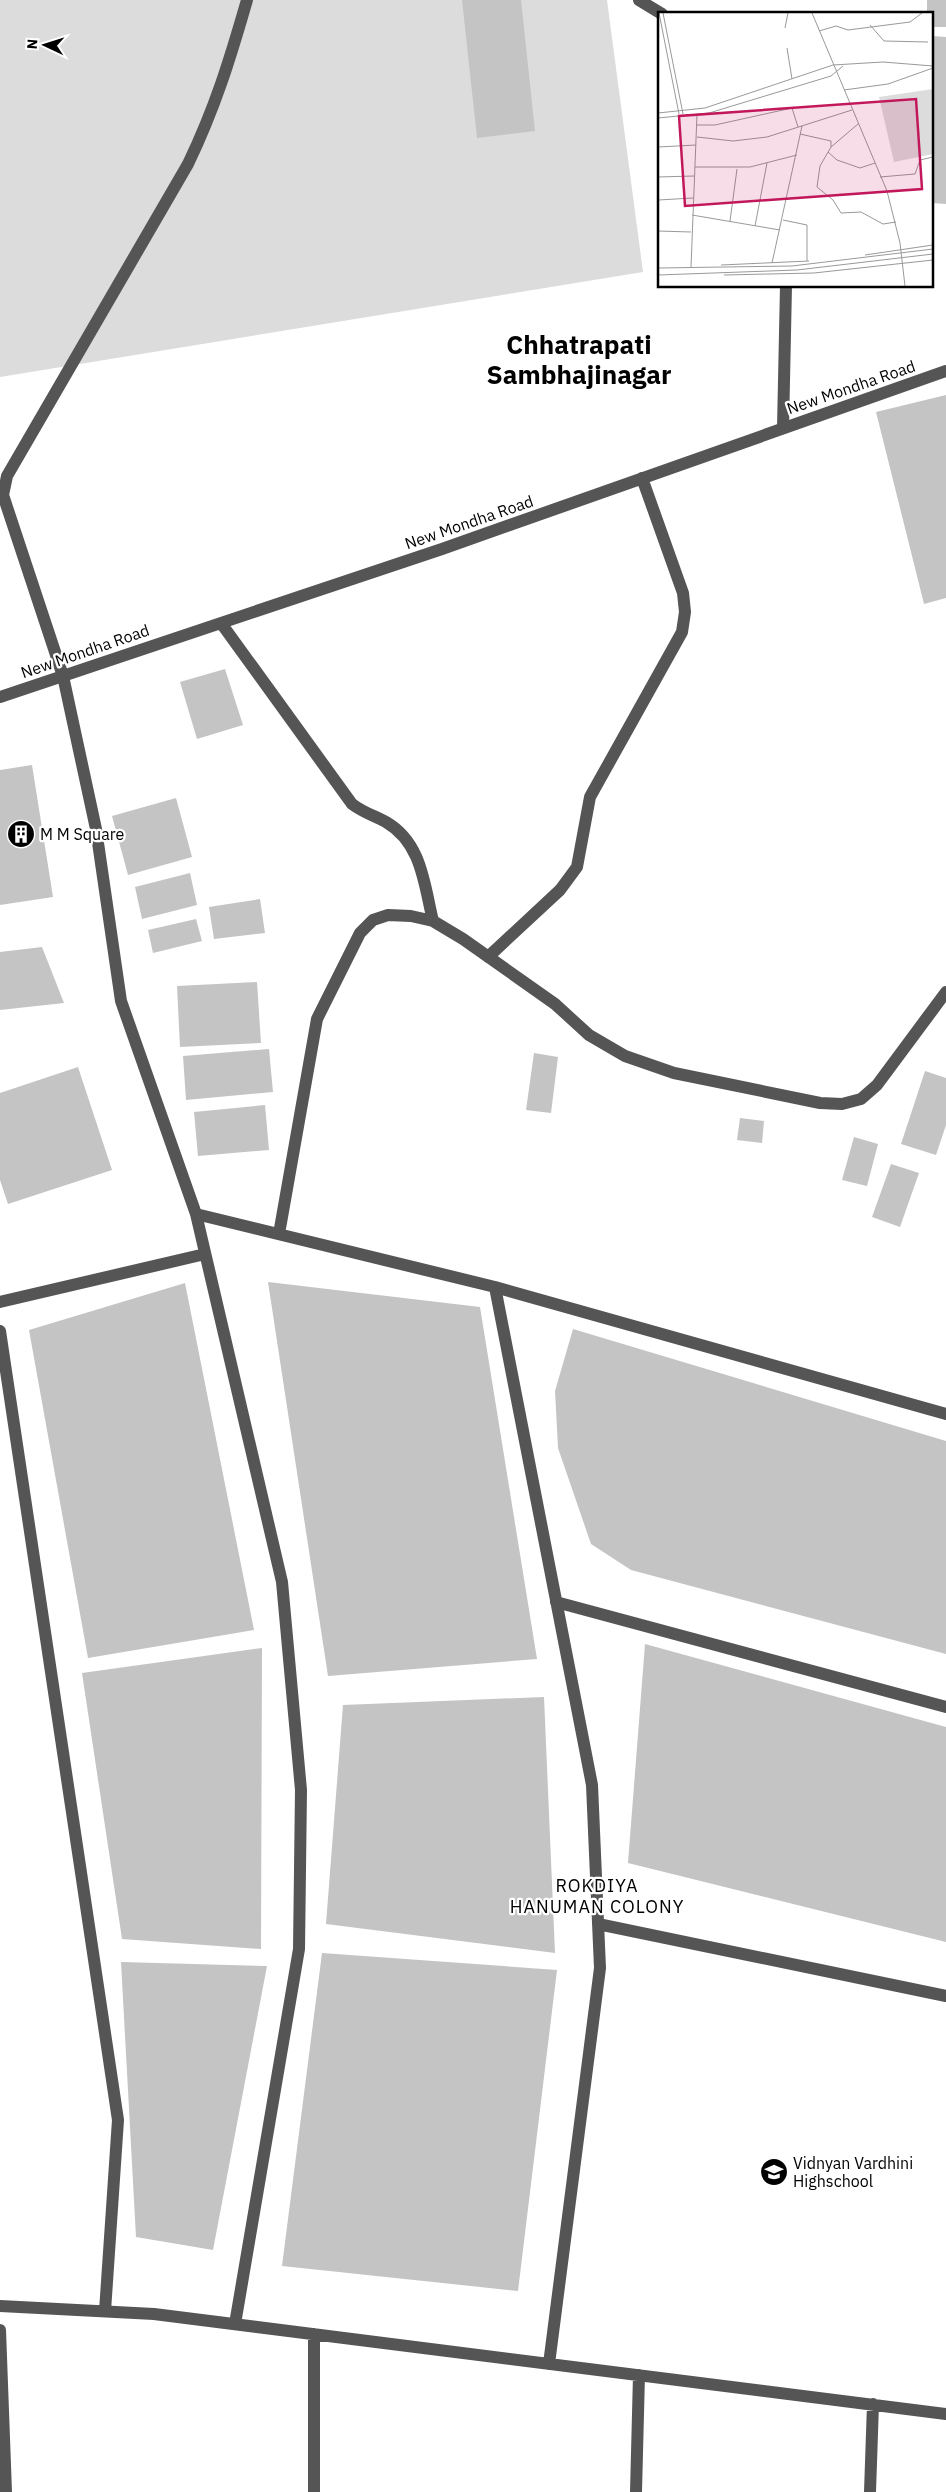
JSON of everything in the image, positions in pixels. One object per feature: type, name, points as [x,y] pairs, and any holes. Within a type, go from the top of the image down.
[{"type":"street","points":[[235,2324],[299,1949],[301,1790],[282,1582],[196,1214],[121,1001],[96,829],[63,676],[3,495],[7,476],[188,164],[209,120],[226,73],[247,0]]},
{"type":"street","points":[[639,0],[659,12]]},
{"type":"street","points":[[783,428],[786,288]]},
{"type":"street","name":"New Mondha Road","points":[[0,697],[642,478],[946,371]]},
{"type":"street","points":[[488,957],[560,890],[577,867],[590,797],[682,632],[685,612],[683,593],[642,478]]},
{"type":"street","points":[[221,623],[352,804],[364,814],[386,822],[404,836],[416,853],[433,921]]},
{"type":"street","points":[[279,1234],[317,1019],[360,933],[373,920],[388,915],[411,916],[433,921],[555,1004],[589,1035],[625,1056],[674,1073],[820,1103],[842,1104],[862,1099],[877,1085],[946,992]]},
{"type":"street","points":[[196,1214],[495,1287],[946,1414]]},
{"type":"street","points":[[0,1302],[205,1254]]},
{"type":"street","points":[[495,1287],[592,1785],[600,1968],[549,2364]]},
{"type":"street","points":[[0,1330],[118,2120],[105,2311]]},
{"type":"street","points":[[556,1602],[946,1707]]},
{"type":"street","points":[[598,1924],[946,1996]]},
{"type":"street","points":[[0,2306],[154,2314],[946,2414]]},
{"type":"street","points":[[0,2330],[4,2490]]},
{"type":"street","points":[[314,2334],[314,2492]]},
{"type":"street","points":[[636,2492],[639,2375]]},
{"type":"street","points":[[870,2492],[873,2404]]},
{"type":"shaded area","points":[[0,0],[607,0],[643,272],[0,377]]},
{"type":"building","points":[[462,0],[521,0],[535,131],[477,138]]},
{"type":"building","points":[[927,0],[946,0],[946,27],[934,27],[934,12],[927,12]]},
{"type":"building","points":[[934,36],[946,37],[946,204],[934,203]]},
{"type":"building","points":[[946,395],[946,598],[924,604],[876,412]]},
{"type":"building","points":[[225,669],[243,725],[197,739],[180,682]]},
{"type":"building","name":"M M Square","points":[[32,765],[53,897],[0,905],[0,770]]},
{"type":"building","points":[[176,798],[192,857],[128,875],[112,816]]},
{"type":"building","points":[[190,873],[197,905],[142,919],[135,887]]},
{"type":"building","points":[[260,899],[265,933],[214,939],[209,907]]},
{"type":"building","points":[[196,919],[202,941],[153,953],[148,930]]},
{"type":"building","points":[[42,947],[64,1003],[0,1010],[0,952]]},
{"type":"building","points":[[257,982],[261,1043],[180,1047],[177,986]]},
{"type":"building","points":[[269,1049],[273,1092],[186,1100],[183,1056]]},
{"type":"building","points":[[534,1053],[558,1057],[551,1113],[526,1110]]},
{"type":"building","points":[[78,1067],[112,1170],[8,1204],[0,1180],[0,1093]]},
{"type":"building","points":[[925,1071],[946,1078],[946,1125],[936,1155],[901,1144]]},
{"type":"building","points":[[265,1105],[269,1150],[198,1156],[194,1112]]},
{"type":"building","points":[[740,1118],[764,1121],[762,1143],[737,1140]]},
{"type":"building","points":[[854,1137],[878,1144],[867,1186],[842,1180]]},
{"type":"building","points":[[891,1164],[919,1173],[900,1227],[872,1217]]},
{"type":"building","points":[[268,1282],[480,1307],[537,1659],[328,1676]]},
{"type":"building","points":[[185,1283],[254,1630],[88,1658],[29,1330]]},
{"type":"building","points":[[573,1329],[946,1441],[946,1654],[631,1570],[591,1544],[558,1448],[555,1391]]},
{"type":"building","points":[[645,1644],[946,1727],[946,1942],[628,1863]]},
{"type":"building","points":[[262,1648],[261,1949],[122,1939],[82,1673]]},
{"type":"building","points":[[544,1697],[555,1953],[326,1924],[343,1705]]},
{"type":"building","points":[[322,1953],[557,1970],[518,2291],[282,2266]]},
{"type":"building","points":[[121,1962],[267,1966],[213,2250],[136,2237]]},
{"type":"place","name":"M M Square","points":[[21,834]]},
{"type":"place","name":"Vidnyan Vardhini Highschool","points":[[774,2172]]},
{"type":"district","name":"Chhatrapati Sambhajinagar","points":[[579,360]]},
{"type":"district","name":"ROKDIYA HANUMAN COLONY","points":[[597,1896]]}]
